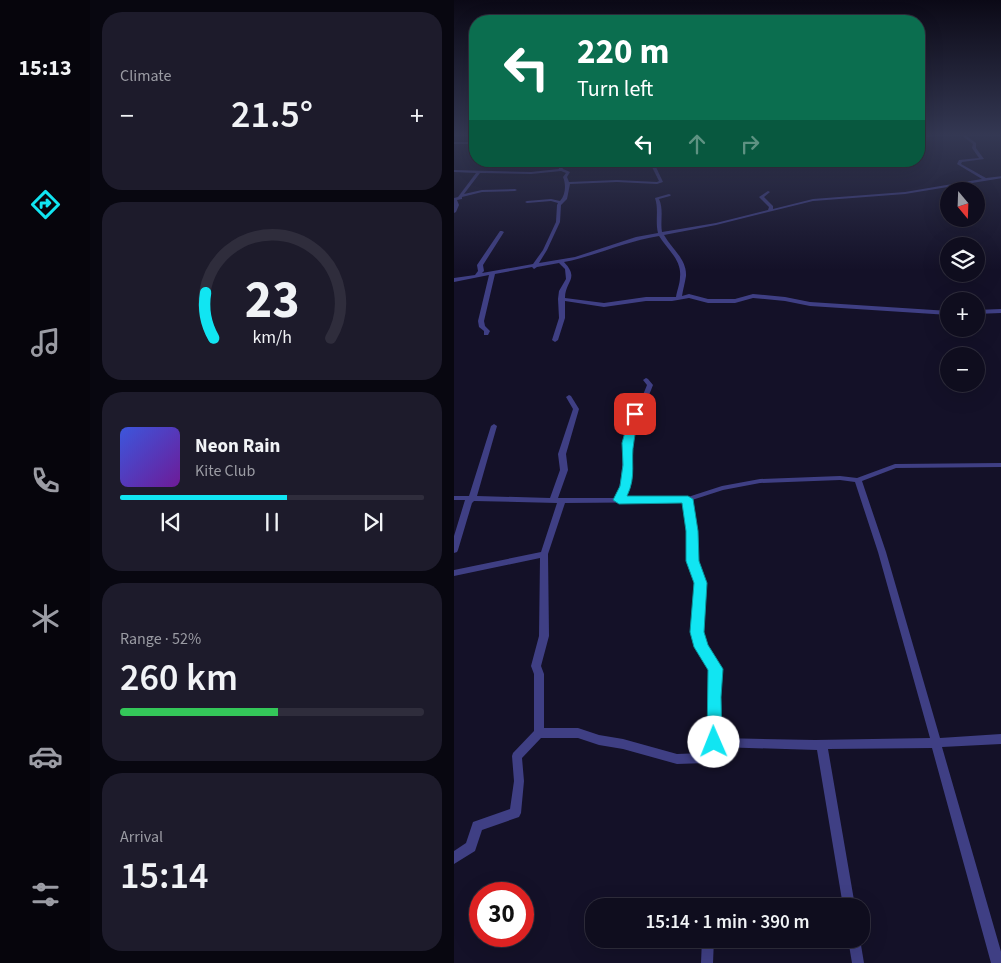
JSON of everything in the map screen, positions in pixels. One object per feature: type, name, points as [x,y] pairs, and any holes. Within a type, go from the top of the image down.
[{"type":"street","points":[[454,212],[457,205],[454,199],[460,198],[473,180]]},
{"type":"street","points":[[534,266],[545,250],[558,222],[560,205],[565,198],[568,183],[566,180]]},
{"type":"street","points":[[568,183],[661,182],[660,180]]},
{"type":"street","points":[[454,280],[588,255],[638,238],[813,200],[905,193],[986,180]]},
{"type":"street","points":[[460,196],[482,191],[516,190]]},
{"type":"street","points":[[768,192],[761,196],[762,200],[771,207],[770,210]]},
{"type":"street","points":[[669,195],[657,198],[662,206],[658,222],[660,234],[673,249],[683,272],[679,298]]},
{"type":"street","points":[[527,202],[551,200],[562,203]]},
{"type":"street","points":[[477,276],[481,271],[480,265],[502,232]]},
{"type":"street","points":[[555,340],[562,318],[562,291],[569,279],[568,269],[560,261]]},
{"type":"street","points":[[486,334],[488,331],[482,327],[480,321],[492,274]]},
{"type":"street","points":[[562,299],[573,302],[614,304],[646,299],[689,296],[708,301],[735,300],[753,296],[784,298],[810,304],[940,312]]},
{"type":"street","points":[[562,306],[573,302]]},
{"type":"street","points":[[985,312],[1001,311]]},
{"type":"street","points":[[619,500],[626,486],[628,443],[635,414],[650,385],[646,380]]},
{"type":"street","points":[[454,858],[471,847],[477,826],[515,813],[519,780],[517,756],[539,733],[539,674],[536,666],[544,636],[544,554],[564,470],[562,454],[576,409],[570,397]]},
{"type":"street","points":[[454,550],[494,426]]},
{"type":"street","points":[[454,498],[557,501],[688,499],[722,488],[760,481],[811,481],[840,478],[858,480],[895,466],[1001,465]]},
{"type":"street","points":[[858,480],[882,552],[997,963]]},
{"type":"street","points":[[539,733],[578,733],[677,759],[706,758],[714,742],[716,669],[702,647],[697,632],[701,583],[693,561],[688,499]]},
{"type":"street","points":[[454,573],[544,554]]},
{"type":"street","points":[[714,742],[822,745],[1001,739]]},
{"type":"street","points":[[822,745],[848,898]]},
{"type":"street","points":[[707,963],[708,948]]},
{"type":"street","points":[[856,948],[858,963]]},
{"type":"route","points":[[635,414],[628,443],[626,486],[619,500],[688,499],[693,561],[701,583],[697,632],[702,647],[716,669],[714,742]]}]
